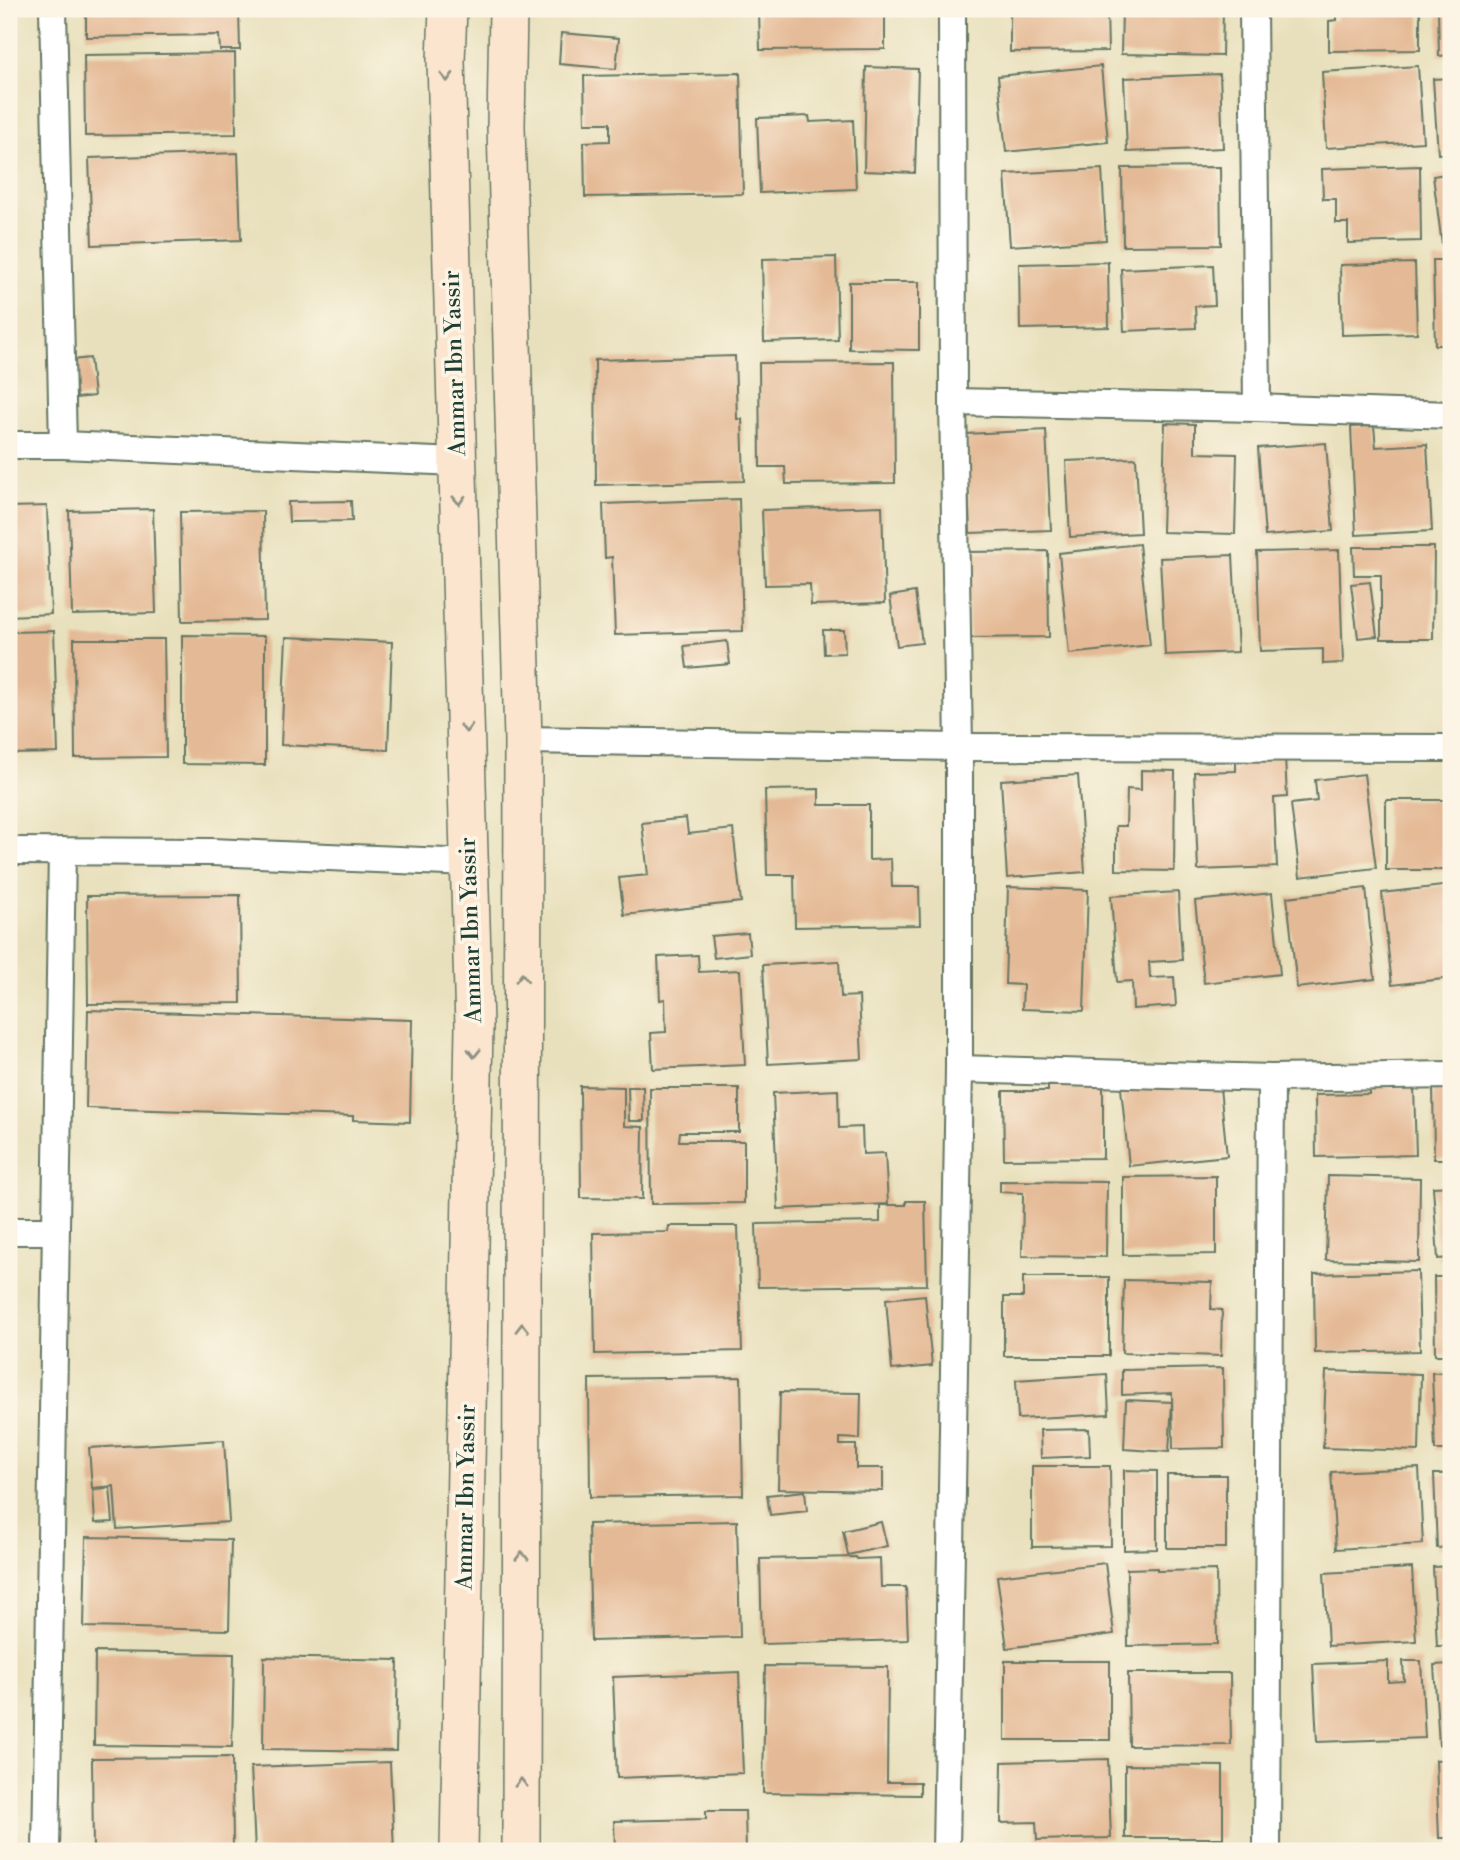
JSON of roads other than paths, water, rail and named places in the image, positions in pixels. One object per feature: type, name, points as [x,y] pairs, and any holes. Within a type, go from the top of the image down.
[{"type":"street","points":[[53,9],[63,445]]},
{"type":"street","name":"Ammar Ibn Yassir","points":[[447,9],[446,61],[474,1026],[460,1851]]},
{"type":"street","points":[[508,9],[506,127],[523,740],[521,1851]]},
{"type":"street","points":[[946,1851],[959,1069],[959,747],[953,402],[952,9]]},
{"type":"street","points":[[1254,9],[1257,408]]},
{"type":"street","points":[[953,402],[1451,415]]},
{"type":"street","points":[[9,446],[63,445],[458,462]]},
{"type":"street","points":[[523,740],[959,747],[1451,748]]},
{"type":"street","points":[[9,850],[212,852],[470,863]]},
{"type":"street","points":[[46,1851],[62,851]]},
{"type":"street","points":[[959,1069],[1271,1078],[1451,1075]]},
{"type":"street","points":[[1266,1851],[1271,1078]]},
{"type":"street","points":[[9,1231],[55,1231]]}]
